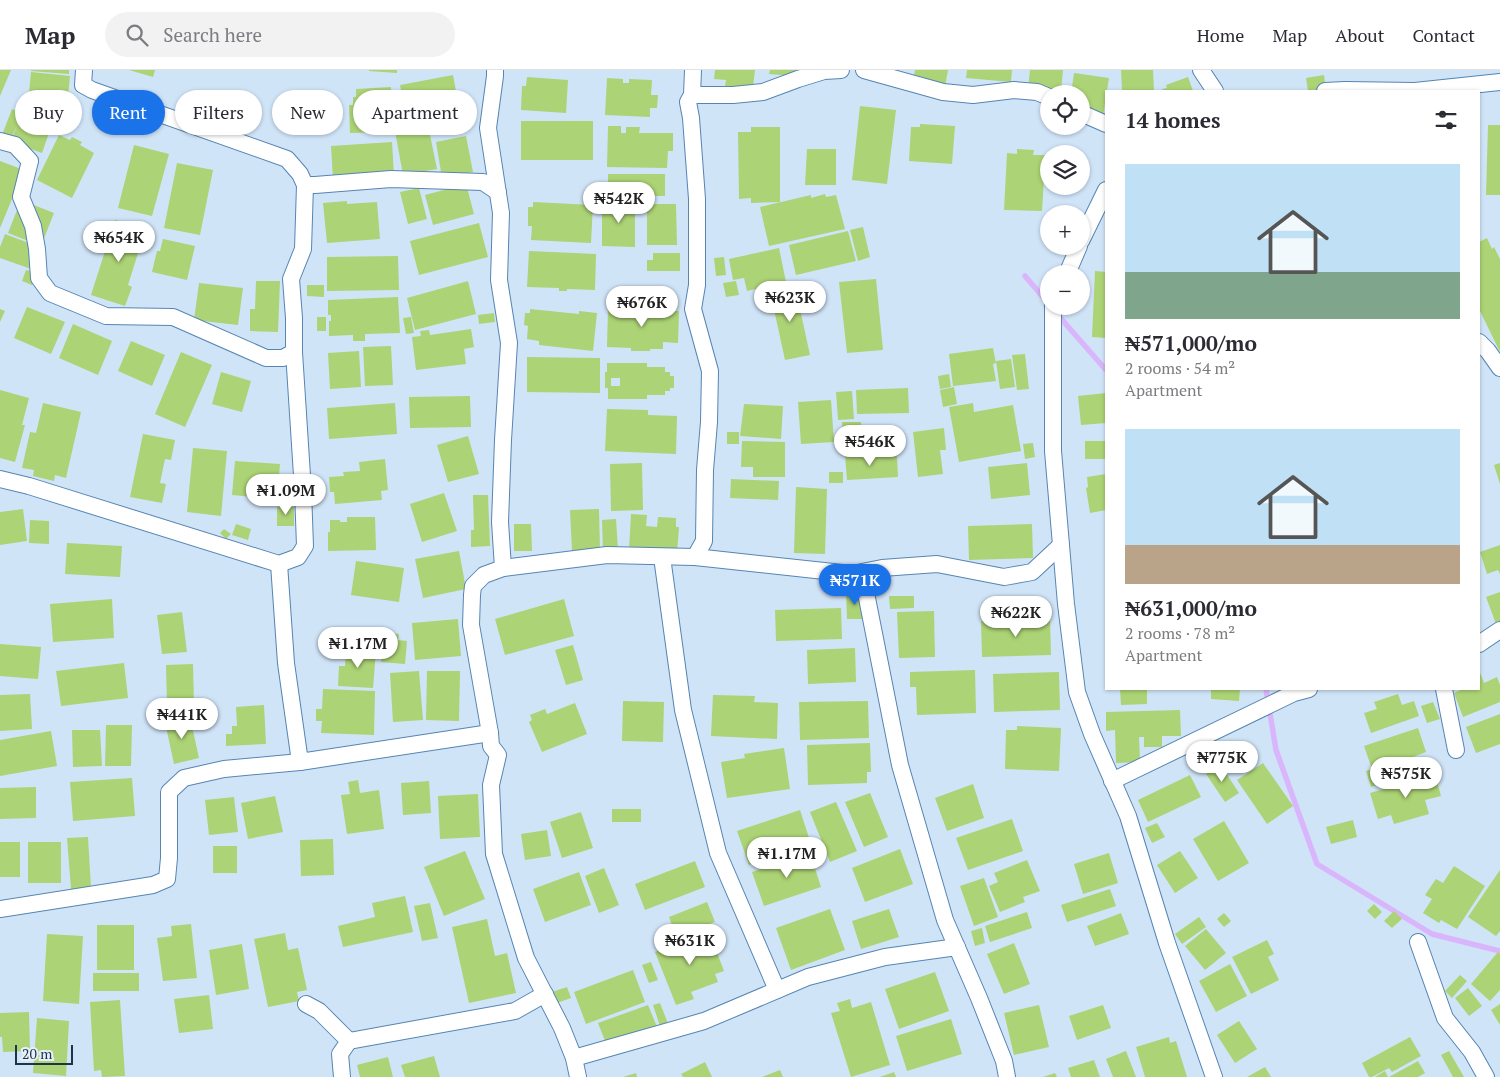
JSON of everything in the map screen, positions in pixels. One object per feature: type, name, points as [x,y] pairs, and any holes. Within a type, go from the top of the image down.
[{"type":"street","points":[[0,479],[29,486],[279,564],[298,556],[305,546],[291,279],[303,249],[305,185],[300,174],[287,159],[92,90],[82,85],[84,70]]},
{"type":"street","points":[[494,70],[495,76],[488,128],[501,213],[499,280],[509,343],[500,522],[503,568]]},
{"type":"street","points":[[693,70],[692,95],[688,102],[691,118],[697,199],[697,285],[694,309],[710,371],[704,541],[695,558]]},
{"type":"street","points":[[692,95],[732,95],[763,92],[824,71],[841,70]]},
{"type":"street","points":[[864,70],[943,92],[973,95],[1014,90],[1040,93]]},
{"type":"street","points":[[1201,70],[1214,90]]},
{"type":"street","points":[[1424,90],[1500,82]]},
{"type":"street","points":[[1090,116],[1105,124]]},
{"type":"street","points":[[0,141],[15,146],[30,161],[21,197],[33,226],[39,278],[50,293],[106,316],[173,317],[266,358],[283,358],[294,352]]},
{"type":"street","points":[[305,185],[391,179],[483,182],[498,192]]},
{"type":"street","points":[[1090,223],[1105,192]]},
{"type":"street","points":[[1053,315],[1052,451],[1066,604],[1077,692],[1092,734],[1128,816],[1167,943],[1214,1077]]},
{"type":"street","points":[[1480,343],[1488,350],[1500,368]]},
{"type":"street","points":[[578,1077],[574,1058],[562,1028],[526,958],[494,854],[491,785],[498,755],[491,746],[471,625],[473,586],[484,576],[503,568],[607,555],[695,558],[852,574],[882,568],[937,564],[1004,577],[1032,572],[1061,546]]},
{"type":"street","points":[[662,556],[683,710],[718,853],[777,990]]},
{"type":"street","points":[[279,564],[286,662],[300,762]]},
{"type":"street","points":[[852,574],[866,592],[900,765],[945,920],[1004,1061],[1007,1077]]},
{"type":"street","points":[[1480,643],[1500,630]]},
{"type":"street","points":[[1112,780],[1294,692],[1304,690]]},
{"type":"street","points":[[1444,690],[1456,750]]},
{"type":"street","points":[[0,909],[153,885],[167,879],[170,858],[170,792],[184,778],[224,769],[300,762],[490,733]]},
{"type":"street","points":[[1418,942],[1445,1018],[1472,1052],[1486,1077]]},
{"type":"street","points":[[574,1058],[704,1021],[808,977],[885,957],[957,947]]},
{"type":"street","points":[[342,1077],[340,1054],[349,1041],[515,1010],[545,994]]},
{"type":"street","points":[[306,1004],[319,1010],[349,1041]]},
{"type":"building","points":[[0,70],[11,70],[0,96]]},
{"type":"building","points":[[69,70],[69,74],[31,71]]},
{"type":"building","points":[[129,70],[155,70],[153,77]]},
{"type":"building","points":[[397,70],[397,73],[369,71]]},
{"type":"building","points":[[715,70],[755,70],[753,87],[725,86],[726,80],[714,79]]},
{"type":"building","points":[[770,70],[806,70],[805,77],[769,74]]},
{"type":"building","points":[[915,70],[948,70],[945,87],[916,83],[917,75],[914,75]]},
{"type":"building","points":[[967,70],[1012,70],[1011,82],[966,78]]},
{"type":"building","points":[[1030,70],[1063,70],[1062,85],[1040,85],[1040,90],[1028,89]]},
{"type":"building","points":[[1121,70],[1153,70],[1154,90],[1122,90]]},
{"type":"building","points":[[31,72],[70,76],[69,90],[29,90]]},
{"type":"building","points":[[1074,73],[1109,78],[1107,90],[1105,90],[1103,116],[1090,114],[1090,85],[1072,85]]},
{"type":"building","points":[[453,75],[456,90],[401,90],[400,85]]},
{"type":"building","points":[[1324,75],[1326,90],[1308,90],[1306,78]]},
{"type":"building","points":[[527,77],[568,80],[566,113],[521,110],[522,86],[526,86]]},
{"type":"building","points":[[1188,77],[1193,90],[1162,90],[1167,88],[1166,85]]},
{"type":"building","points":[[607,78],[623,79],[623,83],[629,83],[629,79],[652,80],[651,95],[658,95],[657,108],[650,108],[650,117],[605,115]]},
{"type":"building","points":[[391,87],[391,90],[356,90]]},
{"type":"building","points":[[349,105],[353,105],[353,133],[350,133]]},
{"type":"building","points":[[860,106],[896,110],[887,184],[852,180]]},
{"type":"building","points":[[12,109],[15,110],[15,130],[11,139],[2,135]]},
{"type":"building","points":[[521,121],[593,121],[593,160],[521,160]]},
{"type":"building","points":[[920,124],[955,126],[952,164],[909,161],[911,127],[920,127]]},
{"type":"building","points":[[1488,125],[1500,125],[1500,195],[1486,195]]},
{"type":"building","points":[[608,126],[621,126],[621,133],[626,133],[626,127],[640,127],[639,133],[673,133],[673,151],[668,151],[667,168],[607,167]]},
{"type":"building","points":[[751,127],[780,127],[780,202],[751,203],[751,198],[739,199],[738,132],[751,132]]},
{"type":"building","points":[[15,131],[15,135],[48,135],[42,153],[11,142]]},
{"type":"building","points":[[59,135],[70,140],[72,137],[82,142],[80,145],[94,153],[72,198],[37,180]]},
{"type":"building","points":[[396,135],[430,135],[437,169],[403,175]]},
{"type":"building","points":[[466,136],[473,172],[442,178],[436,142]]},
{"type":"building","points":[[392,142],[394,175],[333,179],[331,146]]},
{"type":"building","points":[[134,145],[169,154],[152,216],[118,208]]},
{"type":"building","points":[[807,149],[836,149],[836,185],[805,185]]},
{"type":"building","points":[[1017,149],[1034,150],[1033,155],[1040,155],[1040,195],[1043,195],[1040,211],[1004,210],[1007,153],[1017,154]]},
{"type":"building","points":[[0,161],[24,170],[0,228]]},
{"type":"building","points":[[177,163],[213,170],[200,235],[164,228]]},
{"type":"building","points":[[608,174],[665,174],[665,196],[608,196]]},
{"type":"building","points":[[466,184],[474,214],[433,225],[425,195]]},
{"type":"building","points":[[419,188],[427,219],[408,224],[400,192]]},
{"type":"building","points":[[825,194],[826,197],[836,195],[845,229],[769,246],[760,207],[811,195],[811,198]]},
{"type":"building","points":[[21,200],[54,213],[41,246],[8,233]]},
{"type":"building","points":[[347,201],[347,204],[377,202],[380,239],[327,243],[323,203]]},
{"type":"building","points":[[533,202],[593,205],[591,243],[531,240],[532,226],[528,226],[528,207],[533,207]]},
{"type":"building","points":[[602,202],[635,202],[635,247],[602,246]]},
{"type":"building","points":[[647,204],[676,204],[677,245],[647,245]]},
{"type":"building","points":[[115,220],[149,231],[144,248],[140,247],[128,285],[132,287],[125,306],[91,295]]},
{"type":"building","points":[[479,223],[488,257],[419,275],[410,241]]},
{"type":"building","points":[[863,227],[870,257],[858,261],[850,230]]},
{"type":"building","points":[[848,231],[856,261],[796,275],[789,245]]},
{"type":"building","points":[[5,234],[42,248],[34,270],[0,258],[0,247]]},
{"type":"building","points":[[1487,238],[1492,249],[1494,247],[1500,259],[1500,352],[1480,311],[1480,242]]},
{"type":"building","points":[[163,239],[195,246],[187,280],[152,272],[157,251],[160,251]]},
{"type":"building","points":[[779,248],[786,282],[747,291],[744,278],[733,280],[729,259]]},
{"type":"building","points":[[529,251],[596,254],[595,290],[567,289],[567,291],[559,291],[559,288],[527,287]]},
{"type":"building","points":[[653,253],[680,253],[680,271],[647,271],[647,260],[653,260]]},
{"type":"building","points":[[398,256],[399,290],[327,291],[327,257]]},
{"type":"building","points":[[724,257],[726,275],[716,276],[714,258]]},
{"type":"building","points":[[26,270],[37,273],[32,285],[22,281]]},
{"type":"building","points":[[1095,271],[1105,272],[1105,338],[1092,337]]},
{"type":"building","points":[[876,279],[883,350],[847,353],[839,282]]},
{"type":"building","points":[[256,281],[280,281],[278,332],[250,331],[250,309],[255,309]]},
{"type":"building","points":[[468,281],[476,314],[415,330],[407,298]]},
{"type":"building","points":[[736,281],[739,295],[726,297],[723,283]]},
{"type":"building","points":[[199,283],[243,288],[238,325],[194,320]]},
{"type":"building","points":[[307,285],[324,285],[324,297],[307,296]]},
{"type":"building","points":[[795,286],[810,355],[785,360],[770,291]]},
{"type":"building","points":[[398,297],[400,333],[365,334],[365,341],[353,341],[353,335],[329,336],[331,315],[328,315],[328,300]]},
{"type":"building","points":[[636,306],[655,307],[655,311],[679,311],[678,343],[663,342],[663,349],[650,349],[650,351],[631,351],[631,348],[607,347],[608,308],[636,309]]},
{"type":"building","points":[[27,307],[65,322],[51,354],[14,338]]},
{"type":"building","points":[[0,309],[5,311],[0,322]]},
{"type":"building","points":[[530,309],[579,314],[579,311],[597,313],[593,351],[539,345],[539,341],[527,339],[528,326],[524,325],[525,313],[530,313]]},
{"type":"building","points":[[494,313],[495,322],[479,324],[478,315]]},
{"type":"building","points":[[317,317],[326,317],[326,331],[317,331]]},
{"type":"building","points":[[411,317],[414,333],[406,334],[403,318]]},
{"type":"building","points":[[73,324],[112,341],[98,375],[59,358]]},
{"type":"building","points":[[471,329],[474,347],[464,349],[466,364],[416,370],[412,337],[421,336],[420,331],[429,330],[430,335]]},
{"type":"building","points":[[131,341],[165,355],[152,386],[118,371]]},
{"type":"building","points":[[391,346],[393,385],[365,386],[363,347]]},
{"type":"building","points":[[993,348],[996,363],[993,364],[996,381],[953,386],[949,354]]},
{"type":"building","points":[[359,351],[361,387],[330,389],[328,353]]},
{"type":"building","points":[[181,352],[212,365],[185,427],[155,414]]},
{"type":"building","points":[[1025,354],[1029,389],[1017,390],[1012,355]]},
{"type":"building","points":[[527,357],[600,358],[600,393],[527,392]]},
{"type":"building","points":[[1011,359],[1015,387],[1000,389],[996,361]]},
{"type":"building","points":[[607,363],[647,363],[647,367],[665,367],[665,372],[670,372],[670,376],[674,376],[674,388],[670,388],[670,391],[665,391],[665,395],[647,395],[647,399],[608,399],[608,388],[605,388],[605,372],[607,372]],"holes":[[[611,378],[620,378],[620,386],[611,386]]]},
{"type":"building","points":[[221,372],[251,381],[242,412],[212,404]]},
{"type":"building","points":[[949,374],[951,387],[940,389],[938,376]]},
{"type":"building","points":[[954,387],[957,404],[943,407],[940,390]]},
{"type":"building","points":[[908,388],[909,413],[857,414],[856,390]]},
{"type":"building","points":[[0,390],[29,398],[22,425],[25,425],[15,462],[0,458]]},
{"type":"building","points":[[852,391],[854,419],[838,420],[836,392]]},
{"type":"building","points":[[1105,393],[1105,423],[1081,425],[1078,396]]},
{"type":"building","points":[[470,396],[471,427],[410,428],[409,397]]},
{"type":"building","points":[[831,400],[834,442],[801,444],[798,402]]},
{"type":"building","points":[[43,403],[81,412],[66,478],[55,475],[54,481],[33,476],[34,470],[22,468],[30,432],[36,433]]},
{"type":"building","points":[[395,403],[397,434],[329,439],[327,408]]},
{"type":"building","points":[[973,403],[974,412],[1013,405],[1021,451],[959,462],[949,407]]},
{"type":"building","points":[[744,404],[783,406],[781,439],[740,436]]},
{"type":"building","points":[[607,409],[648,410],[648,415],[677,416],[676,454],[605,451]]},
{"type":"building","points":[[842,422],[861,422],[862,450],[843,451]]},
{"type":"building","points":[[944,428],[946,450],[940,450],[943,474],[918,477],[913,432]]},
{"type":"building","points":[[727,432],[739,432],[739,444],[727,444]]},
{"type":"building","points":[[143,434],[175,440],[171,460],[165,459],[160,483],[166,484],[162,503],[130,497]]},
{"type":"building","points":[[893,435],[895,452],[875,455],[872,438]]},
{"type":"building","points":[[468,436],[479,474],[448,482],[437,445]]},
{"type":"building","points":[[742,441],[785,442],[785,477],[753,477],[753,467],[741,467]]},
{"type":"building","points":[[1085,441],[1105,441],[1105,459],[1085,459]]},
{"type":"building","points":[[1033,443],[1035,457],[1025,459],[1023,444]]},
{"type":"building","points":[[193,448],[227,451],[221,516],[187,512]]},
{"type":"building","points":[[862,453],[863,458],[897,456],[898,477],[847,480],[845,454]]},
{"type":"building","points":[[385,459],[388,490],[381,491],[382,500],[335,504],[334,492],[330,492],[329,477],[344,476],[343,472],[360,471],[359,462]]},
{"type":"building","points":[[235,461],[280,464],[277,499],[232,495]]},
{"type":"building","points":[[642,463],[643,510],[611,511],[610,464]]},
{"type":"building","points":[[1027,463],[1030,495],[991,499],[988,467]]},
{"type":"building","points":[[1500,463],[1500,484],[1494,465]]},
{"type":"building","points":[[829,472],[843,472],[843,483],[829,483]]},
{"type":"building","points":[[1105,474],[1105,510],[1090,513],[1086,488],[1088,487],[1087,477]]},
{"type":"building","points":[[731,479],[779,481],[778,500],[730,498]]},
{"type":"building","points":[[796,487],[827,489],[825,554],[794,553]]},
{"type":"building","points":[[444,493],[457,531],[422,542],[410,504]]},
{"type":"building","points":[[473,495],[488,495],[490,546],[471,547],[471,530],[474,530]]},
{"type":"building","points":[[277,507],[294,507],[294,526],[277,526]]},
{"type":"building","points":[[23,509],[27,541],[0,545],[0,512]]},
{"type":"building","points":[[599,509],[600,550],[572,551],[570,510]]},
{"type":"building","points":[[631,514],[647,515],[646,526],[657,527],[658,517],[676,518],[676,527],[679,527],[677,553],[629,550]]},
{"type":"building","points":[[347,517],[375,517],[376,550],[328,551],[330,520],[347,522]]},
{"type":"building","points":[[616,519],[618,550],[603,551],[602,520]]},
{"type":"building","points":[[30,520],[49,521],[49,544],[29,543]]},
{"type":"building","points":[[236,524],[251,529],[248,540],[232,535]]},
{"type":"building","points":[[514,524],[531,524],[532,551],[514,551]]},
{"type":"building","points":[[1032,524],[1033,558],[969,560],[968,526]]},
{"type":"building","points":[[224,529],[231,534],[226,539],[220,533]]},
{"type":"building","points":[[67,543],[122,546],[120,577],[65,574]]},
{"type":"building","points":[[1500,545],[1500,574],[1498,570],[1487,574],[1480,552]]},
{"type":"building","points":[[459,551],[466,589],[423,598],[415,559]]},
{"type":"building","points":[[356,561],[404,568],[399,602],[351,595]]},
{"type":"building","points":[[1500,592],[1500,623],[1496,624],[1486,597]]},
{"type":"building","points":[[863,593],[864,619],[847,619],[846,594]]},
{"type":"building","points":[[889,596],[914,596],[914,608],[890,609]]},
{"type":"building","points":[[112,599],[114,638],[53,642],[50,604]]},
{"type":"building","points":[[564,599],[574,636],[505,655],[495,619]]},
{"type":"building","points":[[841,608],[842,639],[776,641],[775,610]]},
{"type":"building","points":[[934,611],[935,657],[899,658],[897,612]]},
{"type":"building","points":[[182,612],[187,652],[162,654],[157,615]]},
{"type":"building","points":[[458,619],[461,656],[415,660],[412,623]]},
{"type":"building","points":[[1050,619],[1051,655],[982,657],[981,621]]},
{"type":"building","points":[[384,633],[399,634],[398,640],[407,641],[405,664],[381,662]]},
{"type":"building","points":[[0,644],[41,647],[38,679],[0,676]]},
{"type":"building","points":[[573,645],[583,680],[566,685],[555,650]]},
{"type":"building","points":[[855,648],[856,682],[808,684],[807,650]]},
{"type":"building","points":[[346,650],[376,651],[373,688],[338,686],[339,666],[345,666]]},
{"type":"building","points":[[124,663],[128,698],[61,706],[56,671]]},
{"type":"building","points":[[193,664],[194,705],[167,705],[166,665]]},
{"type":"building","points":[[975,670],[976,713],[917,715],[916,687],[910,687],[910,672]]},
{"type":"building","points":[[419,671],[423,720],[393,722],[390,673]]},
{"type":"building","points":[[427,671],[460,671],[459,721],[426,720]]},
{"type":"building","points":[[1059,672],[1060,710],[994,712],[993,674]]},
{"type":"building","points":[[1480,673],[1484,683],[1497,677],[1500,685],[1500,702],[1463,717],[1454,693],[1461,690],[1480,690]]},
{"type":"building","points":[[323,689],[375,691],[374,735],[321,733],[322,721],[316,721],[316,709],[322,709]]},
{"type":"building","points":[[1120,690],[1147,690],[1147,704],[1121,705]]},
{"type":"building","points":[[1211,690],[1240,690],[1239,701],[1211,699]]},
{"type":"building","points":[[30,694],[32,729],[0,731],[0,695]]},
{"type":"building","points":[[1398,694],[1402,705],[1414,701],[1419,716],[1371,733],[1364,713],[1377,709],[1374,702]]},
{"type":"building","points":[[713,695],[755,696],[754,702],[778,703],[777,739],[711,736]]},
{"type":"building","points":[[623,701],[664,702],[663,742],[622,741]]},
{"type":"building","points":[[868,701],[869,738],[800,740],[799,702]]},
{"type":"building","points":[[1433,702],[1440,719],[1427,723],[1421,706]]},
{"type":"building","points":[[575,703],[587,734],[542,752],[529,722],[532,720],[530,715],[545,709],[547,714]]},
{"type":"building","points":[[264,705],[266,744],[226,746],[226,734],[232,734],[232,726],[237,726],[236,707]]},
{"type":"building","points":[[1180,710],[1181,736],[1162,736],[1162,747],[1144,747],[1144,737],[1139,737],[1140,762],[1116,763],[1115,730],[1106,731],[1106,712]]},
{"type":"building","points":[[1500,714],[1500,744],[1476,753],[1466,727]]},
{"type":"building","points":[[190,717],[199,758],[174,764],[165,722]]},
{"type":"building","points":[[106,725],[132,725],[131,766],[105,766]]},
{"type":"building","points":[[1017,726],[1061,728],[1059,771],[1005,769],[1006,730],[1017,730]]},
{"type":"building","points":[[1418,728],[1426,752],[1410,758],[1415,772],[1371,787],[1366,771],[1372,769],[1364,746]]},
{"type":"building","points":[[72,730],[100,730],[102,766],[73,767]]},
{"type":"building","points":[[51,731],[57,766],[0,776],[0,740]]},
{"type":"building","points":[[870,743],[871,772],[867,772],[867,783],[808,785],[807,745]]},
{"type":"building","points":[[784,748],[790,789],[727,798],[721,762],[745,758],[744,754]]},
{"type":"building","points":[[1263,763],[1293,806],[1267,824],[1237,780]]},
{"type":"building","points":[[1220,764],[1239,793],[1225,802],[1206,774]]},
{"type":"building","points":[[1435,774],[1441,796],[1425,800],[1429,814],[1394,824],[1391,815],[1378,819],[1370,793]]},
{"type":"building","points":[[1190,775],[1201,797],[1148,822],[1138,800]]},
{"type":"building","points":[[132,778],[135,816],[73,821],[70,782]]},
{"type":"building","points":[[358,780],[360,793],[379,790],[384,829],[347,834],[341,795],[350,794],[348,782]]},
{"type":"building","points":[[429,781],[431,813],[403,815],[401,783]]},
{"type":"building","points":[[973,784],[984,818],[947,831],[935,798]]},
{"type":"building","points":[[36,787],[36,818],[0,819],[0,788]]},
{"type":"building","points":[[870,793],[888,837],[864,847],[845,802]]},
{"type":"building","points":[[478,794],[480,837],[440,839],[438,796]]},
{"type":"building","points":[[275,796],[283,832],[248,839],[241,803]]},
{"type":"building","points":[[234,797],[238,832],[209,835],[205,800]]},
{"type":"building","points":[[836,802],[857,851],[830,862],[810,812]]},
{"type":"building","points":[[612,809],[641,809],[641,822],[612,822]]},
{"type":"building","points":[[800,810],[811,844],[749,865],[737,831]]},
{"type":"building","points":[[581,812],[593,848],[562,858],[550,822]]},
{"type":"building","points":[[1012,819],[1023,851],[968,870],[956,838]]},
{"type":"building","points":[[1353,820],[1357,837],[1331,844],[1326,827]]},
{"type":"building","points":[[1224,821],[1249,863],[1218,881],[1193,839]]},
{"type":"building","points":[[1157,823],[1165,837],[1152,843],[1145,828]]},
{"type":"building","points":[[547,830],[551,856],[525,860],[521,834]]},
{"type":"building","points":[[88,837],[91,888],[71,889],[67,838]]},
{"type":"building","points":[[333,839],[334,875],[301,876],[300,840]]},
{"type":"building","points":[[0,842],[20,842],[20,877],[0,877]]},
{"type":"building","points":[[28,842],[61,842],[61,883],[28,883]]},
{"type":"building","points":[[213,846],[237,846],[237,873],[213,873]]},
{"type":"building","points":[[900,849],[913,884],[865,902],[852,868]]},
{"type":"building","points":[[465,851],[485,899],[444,916],[424,867]]},
{"type":"building","points":[[1180,851],[1198,878],[1175,893],[1157,865]]},
{"type":"building","points":[[810,853],[821,887],[764,906],[752,872]]},
{"type":"building","points":[[1109,853],[1118,883],[1083,894],[1074,864]]},
{"type":"building","points":[[1027,860],[1040,891],[1023,897],[1025,902],[1000,912],[989,886],[998,882],[994,873]]},
{"type":"building","points":[[695,861],[705,887],[645,910],[635,884]]},
{"type":"building","points":[[1454,866],[1485,886],[1457,929],[1441,920],[1439,923],[1423,913],[1432,899],[1425,895],[1436,879],[1443,883]]},
{"type":"building","points":[[604,868],[619,905],[599,913],[585,876]]},
{"type":"building","points":[[1500,870],[1500,931],[1496,936],[1468,917]]},
{"type":"building","points":[[579,872],[591,905],[545,922],[533,889]]},
{"type":"building","points":[[984,878],[998,917],[974,926],[960,886]]},
{"type":"building","points":[[1110,889],[1116,906],[1067,922],[1061,905]]},
{"type":"building","points":[[405,896],[413,932],[343,947],[338,926],[375,917],[372,903]]},
{"type":"building","points":[[707,902],[715,922],[676,936],[669,917]]},
{"type":"building","points":[[430,903],[438,938],[422,941],[414,906]]},
{"type":"building","points":[[1374,904],[1382,912],[1375,919],[1367,911]]},
{"type":"building","points":[[830,909],[845,950],[791,970],[776,928]]},
{"type":"building","points":[[889,909],[899,937],[861,949],[852,921]]},
{"type":"building","points":[[1394,911],[1402,919],[1392,928],[1384,921]]},
{"type":"building","points":[[1027,912],[1032,928],[990,942],[985,926]]},
{"type":"building","points":[[1121,913],[1129,934],[1095,946],[1087,926]]},
{"type":"building","points":[[1224,913],[1231,921],[1224,927],[1217,919]]},
{"type":"building","points":[[1199,917],[1206,927],[1182,944],[1175,934]]},
{"type":"building","points":[[487,919],[495,956],[507,953],[516,993],[469,1003],[452,927]]},
{"type":"building","points":[[191,924],[197,978],[163,981],[157,938],[172,936],[171,926]]},
{"type":"building","points":[[97,925],[134,925],[134,970],[97,970]]},
{"type":"building","points":[[982,928],[985,943],[975,946],[971,931]]},
{"type":"building","points":[[1206,929],[1226,953],[1205,970],[1185,946]]},
{"type":"building","points":[[709,931],[724,971],[715,974],[718,982],[691,992],[694,999],[676,1005],[655,952]]},
{"type":"building","points":[[285,933],[288,950],[298,948],[307,990],[297,992],[299,1001],[268,1007],[254,939]]},
{"type":"building","points":[[47,934],[83,936],[79,1004],[43,1001]]},
{"type":"building","points":[[1267,940],[1274,954],[1268,957],[1279,980],[1251,994],[1232,957]]},
{"type":"building","points":[[1014,943],[1030,984],[1004,994],[987,954]]},
{"type":"building","points":[[242,944],[249,989],[216,995],[209,950]]},
{"type":"building","points":[[1498,952],[1500,954],[1500,990],[1490,1001],[1471,984]]},
{"type":"building","points":[[651,962],[658,980],[649,983],[642,965]]},
{"type":"building","points":[[1230,964],[1247,996],[1216,1012],[1199,981]]},
{"type":"building","points":[[633,970],[645,1002],[586,1024],[574,992]]},
{"type":"building","points":[[935,972],[949,1011],[899,1029],[885,989]]},
{"type":"building","points":[[93,973],[139,973],[139,991],[93,991]]},
{"type":"building","points":[[1460,975],[1467,981],[1452,998],[1445,991]]},
{"type":"building","points":[[567,987],[571,998],[557,1003],[552,992]]},
{"type":"building","points":[[1468,988],[1482,1006],[1469,1016],[1455,998]]},
{"type":"building","points":[[209,995],[213,1029],[179,1033],[174,999]]},
{"type":"building","points":[[850,999],[852,1008],[871,1002],[890,1065],[851,1077],[831,1013],[840,1011],[837,1003]]},
{"type":"building","points":[[120,1000],[125,1076],[102,1077],[101,1070],[94,1071],[90,1002]]},
{"type":"building","points":[[660,1003],[669,1026],[661,1029],[653,1005]]},
{"type":"building","points":[[1500,1004],[1500,1025],[1491,1010]]},
{"type":"building","points":[[648,1005],[657,1027],[607,1046],[598,1023]]},
{"type":"building","points":[[1039,1005],[1049,1047],[1014,1055],[1004,1013]]},
{"type":"building","points":[[1103,1005],[1111,1028],[1077,1040],[1069,1016]]},
{"type":"building","points":[[29,1012],[30,1051],[3,1052],[2,1037],[0,1037],[0,1013]]},
{"type":"building","points":[[37,1018],[69,1021],[66,1076],[33,1073]]},
{"type":"building","points":[[951,1019],[962,1054],[907,1071],[896,1036]]},
{"type":"building","points":[[1239,1021],[1257,1049],[1235,1063],[1217,1035]]},
{"type":"building","points":[[1169,1037],[1170,1043],[1176,1041],[1187,1077],[1145,1077],[1136,1047]]},
{"type":"building","points":[[1410,1037],[1421,1056],[1392,1072],[1389,1068],[1369,1077],[1362,1063]]},
{"type":"building","points":[[1126,1051],[1136,1077],[1113,1077],[1106,1059]]},
{"type":"building","points":[[1449,1051],[1464,1077],[1453,1077],[1441,1055]]},
{"type":"building","points":[[434,1056],[440,1077],[405,1077],[401,1065]]},
{"type":"building","points":[[388,1057],[393,1077],[360,1077],[357,1065]]},
{"type":"building","points":[[1094,1060],[1100,1077],[1071,1077],[1068,1068]]},
{"type":"building","points":[[1418,1061],[1425,1073],[1418,1077],[1389,1077]]},
{"type":"building","points":[[705,1062],[712,1077],[683,1077],[681,1074]]},
{"type":"building","points":[[1265,1067],[1271,1077],[1247,1077]]},
{"type":"building","points":[[780,1070],[783,1077],[762,1077]]},
{"type":"building","points":[[1385,1071],[1388,1077],[1375,1077]]},
{"type":"building","points":[[894,1072],[896,1077],[880,1077]]},
{"type":"building","points":[[636,1073],[637,1077],[623,1077]]},
{"type":"building","points":[[1055,1073],[1057,1077],[1043,1077]]},
{"type":"waterway","points":[[1025,276],[1040,294]]},
{"type":"waterway","points":[[1058,315],[1105,369]]},
{"type":"waterway","points":[[1266,690],[1276,750],[1317,864],[1432,934],[1500,951]]}]
